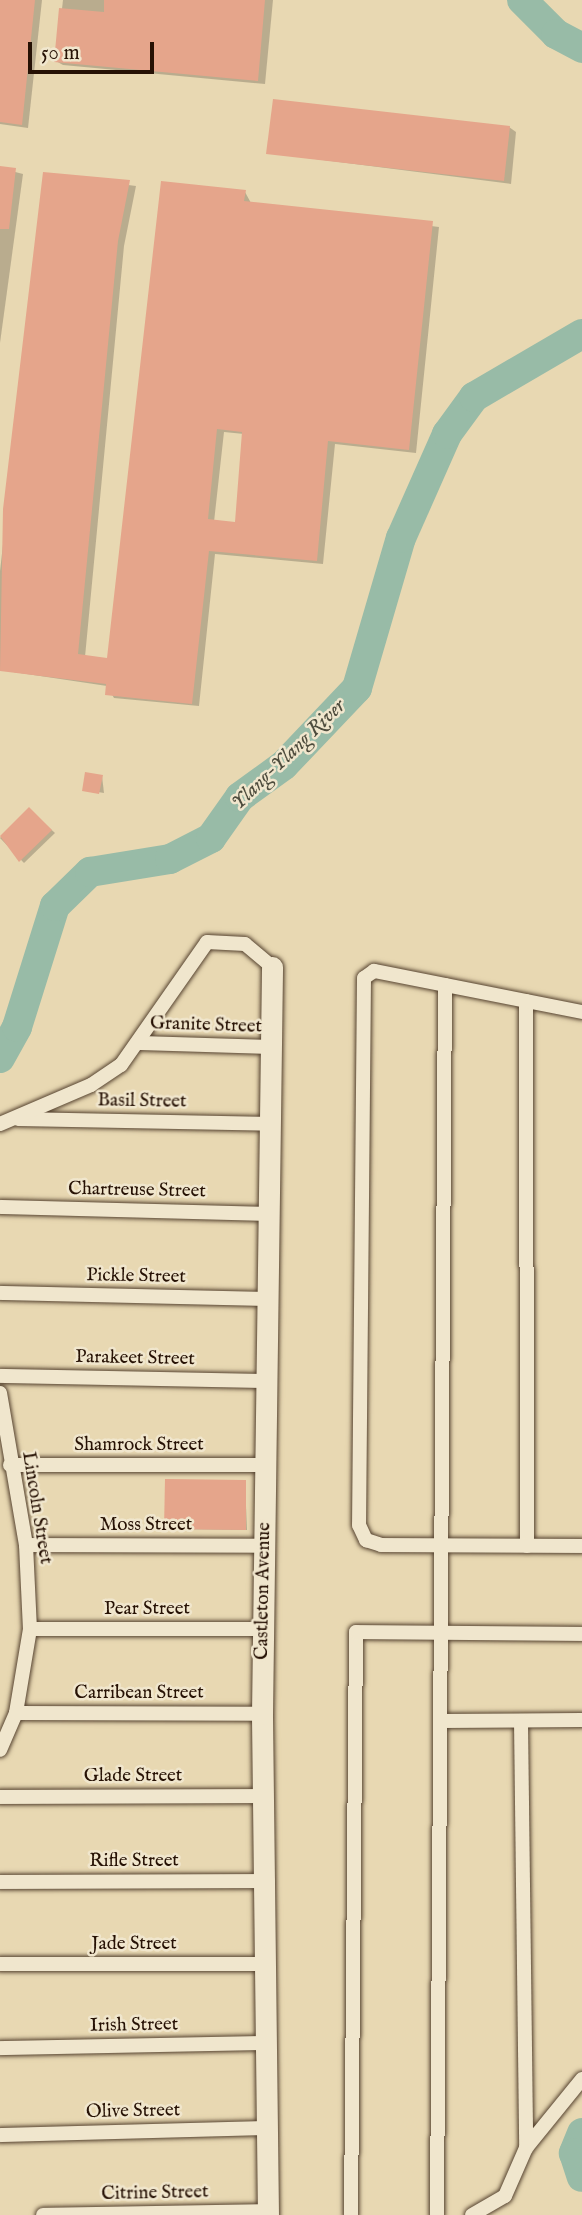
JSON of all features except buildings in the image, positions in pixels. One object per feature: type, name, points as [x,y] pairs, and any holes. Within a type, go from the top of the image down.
[{"type":"street","points":[[6,1121],[91,1086],[139,1043],[207,942],[246,944],[272,967]]},
{"type":"street","name":"Castleton Avenue","points":[[268,2213],[268,1881],[262,1714],[271,1299],[272,967]]},
{"type":"street","points":[[582,1012],[445,985],[367,973],[360,1007],[360,1534],[381,1545],[582,1546]]},
{"type":"street","points":[[437,2215],[445,985]]},
{"type":"street","points":[[526,1001],[527,1546]]},
{"type":"street","name":"Granite Street","points":[[139,1043],[272,1047]]},
{"type":"street","name":"Basil Street","points":[[6,1121],[272,1124]]},
{"type":"street","name":"Chartreuse Street","points":[[0,1207],[272,1214]]},
{"type":"street","name":"Pickle Street","points":[[0,1293],[271,1299]]},
{"type":"street","name":"Parakeet Street","points":[[0,1376],[269,1381]]},
{"type":"street","name":"Lincoln Street","points":[[0,1393],[10,1465],[26,1545],[30,1629],[16,1713],[0,1750]]},
{"type":"street","name":"Shamrock Street","points":[[10,1465],[267,1465]]},
{"type":"street","name":"Moss Street","points":[[26,1545],[265,1546]]},
{"type":"street","name":"Pear Street","points":[[30,1629],[264,1629]]},
{"type":"street","points":[[351,2215],[356,1632],[442,1635],[582,1634]]},
{"type":"street","name":"Carribean Street","points":[[16,1713],[262,1714]]},
{"type":"street","points":[[441,1721],[582,1720]]},
{"type":"street","points":[[521,1721],[526,2148]]},
{"type":"street","name":"Glade Street","points":[[0,1797],[266,1796]]},
{"type":"street","name":"Rifle Street","points":[[0,1882],[268,1881]]},
{"type":"street","name":"Jade Street","points":[[0,1964],[268,1964]]},
{"type":"street","name":"Irish Street","points":[[0,2048],[268,2043]]},
{"type":"street","points":[[472,2215],[505,2196],[526,2148],[582,2079]]},
{"type":"street","name":"Olive Street","points":[[0,2135],[268,2128]]},
{"type":"street","name":"Citrine Street","points":[[43,2215],[268,2213]]},
{"type":"waterway","name":"Ylang-Ylang River","points":[[522,0],[556,34],[582,48]]},
{"type":"waterway","name":"Ylang-Ylang River","points":[[0,1058],[17,1027],[55,906],[90,872],[170,859],[211,838],[240,797],[284,765],[357,688],[401,538],[447,434],[474,397],[582,334]]},
{"type":"waterway","points":[[582,2133],[574,2153],[582,2177]]}]
